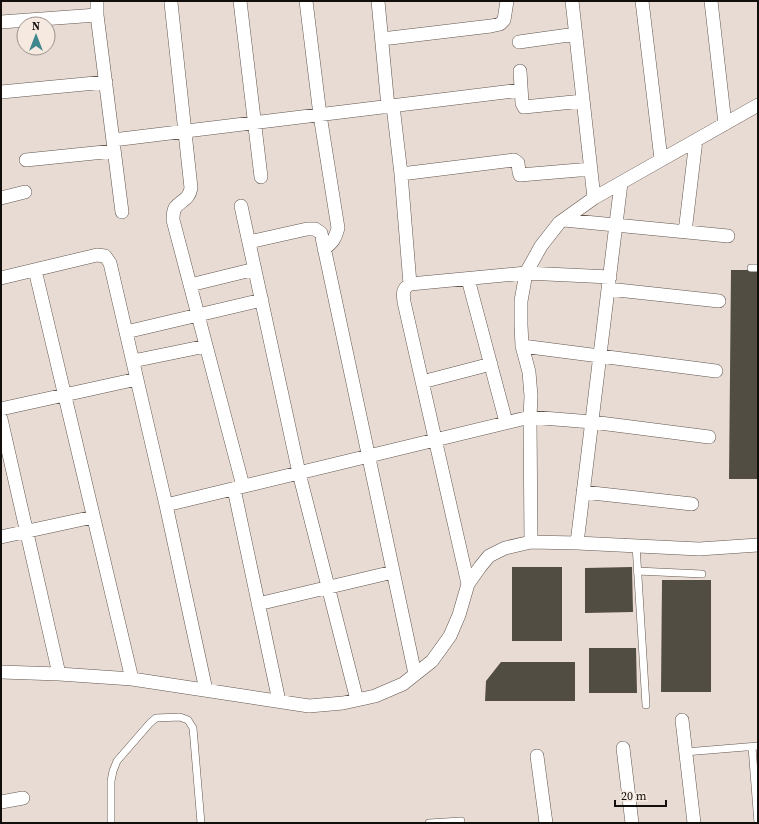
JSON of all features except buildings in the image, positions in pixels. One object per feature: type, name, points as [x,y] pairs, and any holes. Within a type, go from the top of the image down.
[{"type":"street","points":[[97,1],[97,15],[122,212]]},
{"type":"street","points":[[240,1],[261,177]]},
{"type":"street","points":[[306,1],[320,115],[338,228],[335,238],[331,244],[324,249]]},
{"type":"street","points":[[378,1],[401,174],[410,284]]},
{"type":"street","points":[[382,39],[500,24],[504,20],[507,1]]},
{"type":"street","points":[[572,1],[594,198]]},
{"type":"street","points":[[642,1],[661,159]]},
{"type":"street","points":[[711,1],[725,124]]},
{"type":"street","points":[[171,3],[191,188],[190,194],[175,208],[173,220],[206,346],[239,488],[258,604],[279,701]]},
{"type":"street","points":[[1,22],[97,15]]},
{"type":"street","points":[[519,42],[576,34]]},
{"type":"street","points":[[520,71],[522,103],[524,107],[583,101]]},
{"type":"street","points":[[1,92],[106,82]]},
{"type":"street","points":[[26,160],[185,132],[521,90]]},
{"type":"street","points":[[531,542],[531,396],[528,372],[522,346],[521,325],[521,301],[526,273],[541,246],[559,223],[594,198],[758,105]]},
{"type":"street","points":[[685,232],[696,140]]},
{"type":"street","points":[[401,174],[514,160],[518,163],[518,172],[520,175],[591,169]]},
{"type":"street","points":[[577,543],[621,183]]},
{"type":"street","points":[[1,198],[25,192]]},
{"type":"street","points":[[241,206],[299,473],[357,700]]},
{"type":"street","points":[[564,220],[728,236]]},
{"type":"street","points":[[249,242],[307,229],[315,229],[321,233],[415,674]]},
{"type":"street","points":[[1,278],[97,255],[105,256],[110,263],[166,505],[206,690]]},
{"type":"street","points":[[190,285],[255,269]]},
{"type":"street","points":[[35,270],[132,679]]},
{"type":"street","points":[[468,584],[404,302],[403,293],[405,288],[410,284],[526,273],[609,283],[719,301]]},
{"type":"street","points":[[468,279],[506,422]]},
{"type":"street","points":[[126,332],[262,300]]},
{"type":"street","points":[[133,361],[206,346]]},
{"type":"street","points":[[522,346],[716,370]]},
{"type":"street","points":[[422,382],[491,364]]},
{"type":"street","points":[[1,409],[137,379]]},
{"type":"street","points":[[166,505],[530,417],[592,422],[709,437]]},
{"type":"street","points":[[1,419],[4,448],[27,532],[59,674]]},
{"type":"street","points":[[583,492],[692,504]]},
{"type":"street","points":[[1,537],[94,517]]},
{"type":"street","points":[[1,672],[132,679],[309,706],[343,704],[376,696],[403,684],[432,661],[450,636],[459,615],[468,584],[489,556],[505,548],[531,542],[636,545],[699,549],[758,545]]},
{"type":"street","points":[[258,604],[393,572]]},
{"type":"street","points":[[682,720],[694,823]]},
{"type":"street","points":[[623,748],[632,823]]},
{"type":"street","points":[[537,756],[546,823]]},
{"type":"street","points":[[1,802],[23,798]]},
{"type":"lane","points":[[636,545],[646,705]]},
{"type":"lane","points":[[637,571],[702,574]]},
{"type":"lane","points":[[111,823],[111,781],[113,770],[117,761],[150,722],[156,718],[180,717],[188,720],[193,728],[201,823]]},
{"type":"lane","points":[[685,752],[755,746],[758,823]]},
{"type":"lane","points":[[429,823],[461,821]]}]
